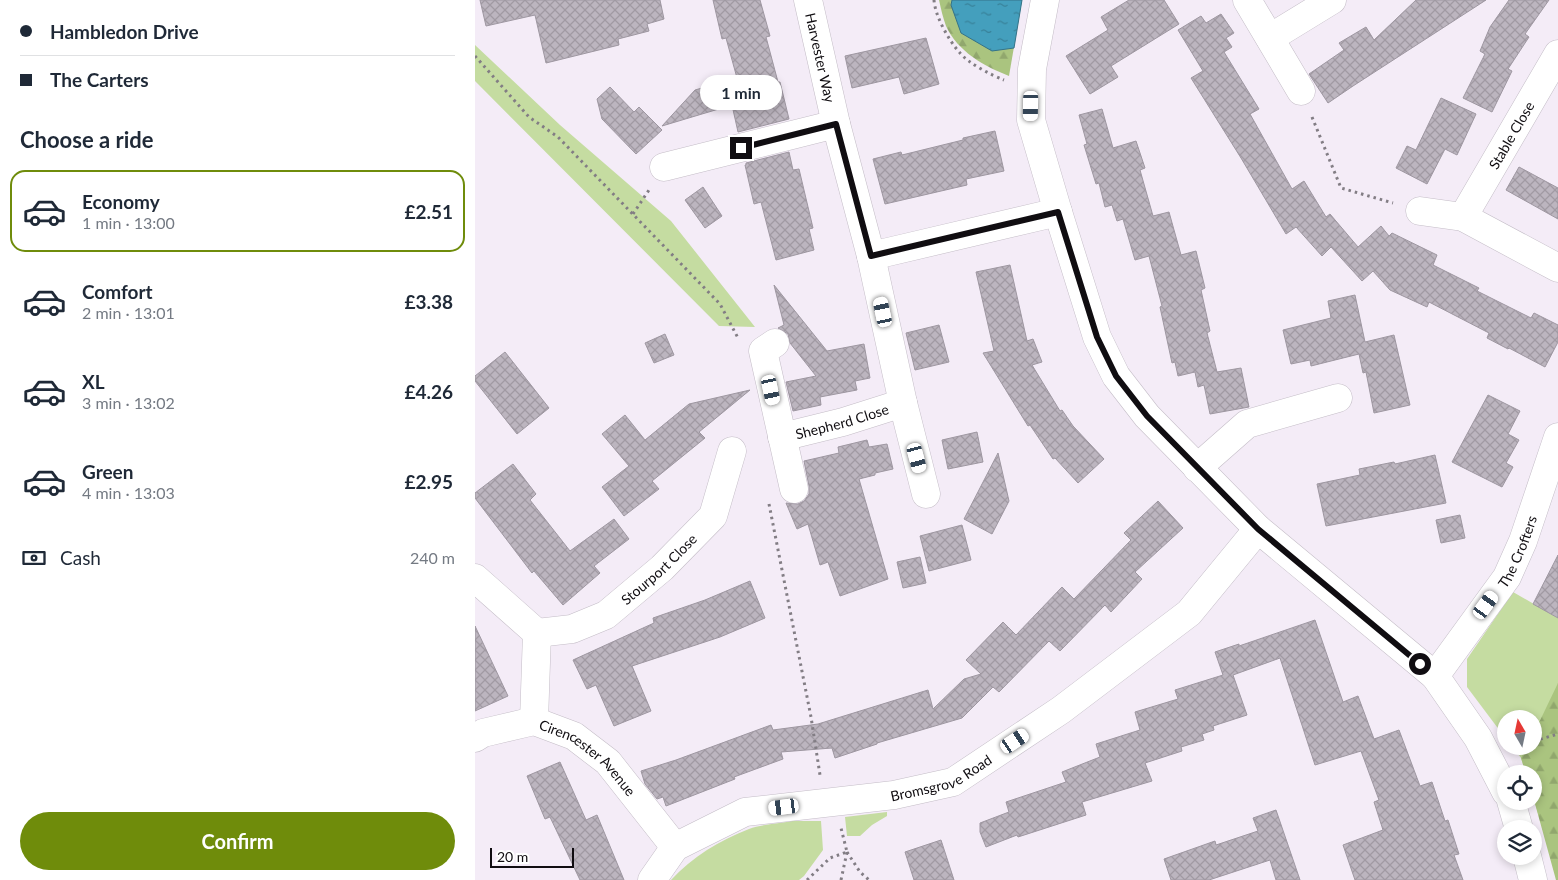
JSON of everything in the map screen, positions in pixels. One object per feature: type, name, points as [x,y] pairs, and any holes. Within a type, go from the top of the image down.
[{"type":"street","name":"Harvester Way","points":[[808,0],[836,124],[871,256],[903,404],[927,494]]},
{"type":"street","points":[[1045,0],[1033,69],[1031,120],[1097,337],[1116,376],[1147,416],[1258,529],[1435,676],[1478,738],[1497,775]]},
{"type":"street","points":[[1247,0],[1301,91]]},
{"type":"street","points":[[1269,38],[1332,0]]},
{"type":"street","name":"Stable Close","points":[[1463,217],[1558,54]]},
{"type":"street","points":[[664,167],[836,124]]},
{"type":"street","points":[[1420,211],[1463,217],[1558,268]]},
{"type":"street","points":[[871,256],[1058,212]]},
{"type":"street","name":"Shepherd Close","points":[[775,343],[763,351],[794,489]]},
{"type":"street","points":[[1197,468],[1247,424],[1338,398]]},
{"type":"street","name":"Shepherd Close","points":[[782,437],[843,422],[903,404]]},
{"type":"street","name":"The Crofters","points":[[1435,676],[1507,577],[1523,541],[1558,437]]},
{"type":"street","name":"Stourport Close","points":[[537,634],[572,629],[606,615],[662,568],[713,516],[732,451]]},
{"type":"street","name":"Bromsgrove Road","points":[[652,880],[675,847],[745,812],[894,796],[953,782],[1061,710],[1189,612],[1258,529]]},
{"type":"street","points":[[475,578],[537,634],[534,722]]},
{"type":"street","name":"Cirencester Avenue","points":[[475,738],[483,733],[534,722],[574,736],[608,762],[675,847]]},
{"type":"street","points":[[1529,865],[1533,880]]},
{"type":"path","points":[[934,0],[943,29],[960,54],[990,75],[1032,93]]},
{"type":"path","points":[[475,56],[529,117],[558,136],[720,304],[738,336],[739,345]]},
{"type":"path","points":[[1301,91],[1341,188],[1420,211]]},
{"type":"path","points":[[767,495],[829,802],[847,852],[869,880]]},
{"type":"path","points":[[1543,738],[1558,734]]},
{"type":"path","points":[[807,880],[830,858],[847,852]]},
{"type":"path","points":[[841,880],[847,852]]},
{"type":"green space","points":[[939,0],[1022,0],[1009,76],[981,63],[957,43],[946,26]]},
{"type":"green space","points":[[475,45],[560,125],[671,221],[755,327],[719,326],[475,81]]},
{"type":"green space","points":[[1513,592],[1558,618],[1558,880],[1542,827],[1542,820],[1540,820],[1537,810],[1542,810],[1542,765],[1523,765],[1519,755],[1543,755],[1543,710],[1497,710],[1497,727],[1467,687],[1467,659]]},
{"type":"green space","points":[[1558,683],[1558,880],[1556,880],[1542,829],[1542,820],[1540,820],[1537,810],[1542,810],[1542,765],[1523,765],[1521,758],[1522,755],[1543,755],[1543,714]]},
{"type":"green space","points":[[887,812],[887,816],[872,825],[860,836],[847,836],[845,817]]},
{"type":"green space","points":[[792,821],[821,821],[823,850],[799,880],[671,880],[697,857],[738,833],[754,827]]},
{"type":"water","points":[[952,0],[1022,0],[1014,48],[992,51],[961,33],[951,5]]},
{"type":"building","points":[[480,0],[660,0],[664,19],[647,24],[649,31],[618,39],[619,45],[546,63],[535,15],[486,26]]},
{"type":"building","points":[[713,0],[760,0],[770,36],[766,37],[789,119],[738,132],[732,105],[662,126],[695,90],[737,78],[726,38],[722,39]]},
{"type":"building","points":[[1129,0],[1164,0],[1179,24],[1111,66],[1118,77],[1090,94],[1066,56],[1108,30],[1101,17]]},
{"type":"building","points":[[1416,0],[1486,0],[1328,103],[1309,74],[1344,50],[1339,43],[1366,27],[1374,40]]},
{"type":"building","points":[[1509,0],[1549,0],[1525,34],[1529,37],[1508,69],[1512,71],[1492,112],[1463,98],[1485,54],[1480,51],[1490,27]]},
{"type":"building","points":[[1221,14],[1234,33],[1226,38],[1232,47],[1224,52],[1259,109],[1250,114],[1292,189],[1304,181],[1326,217],[1330,214],[1358,247],[1381,226],[1389,236],[1392,233],[1437,255],[1433,265],[1479,288],[1477,291],[1531,318],[1534,313],[1558,325],[1558,342],[1545,367],[1487,338],[1489,333],[1429,302],[1427,307],[1390,290],[1373,271],[1362,281],[1331,247],[1322,256],[1296,227],[1286,234],[1191,78],[1203,71],[1178,30],[1201,16],[1206,23]]},
{"type":"building","points":[[926,38],[939,84],[904,94],[899,77],[852,88],[845,56]]},
{"type":"building","points":[[610,87],[634,112],[639,107],[662,130],[636,154],[602,119],[597,99]]},
{"type":"building","points":[[1441,98],[1476,114],[1457,155],[1445,149],[1427,184],[1396,168],[1407,146],[1416,150]]},
{"type":"building","points":[[1102,109],[1113,148],[1136,141],[1145,168],[1140,170],[1153,216],[1169,212],[1181,255],[1196,251],[1205,288],[1201,290],[1210,331],[1207,333],[1217,372],[1241,368],[1249,407],[1210,414],[1204,385],[1198,387],[1195,372],[1178,376],[1175,362],[1172,363],[1160,307],[1162,306],[1149,256],[1135,260],[1123,219],[1117,221],[1112,205],[1105,207],[1099,183],[1096,184],[1084,145],[1087,144],[1079,115]]},
{"type":"building","points":[[995,131],[1004,171],[966,179],[967,185],[885,204],[873,159],[901,152],[902,155]]},
{"type":"building","points":[[789,152],[793,170],[799,169],[813,228],[809,229],[814,250],[776,260],[761,202],[754,204],[745,165],[746,163]]},
{"type":"building","points":[[1519,167],[1558,188],[1558,219],[1506,190]]},
{"type":"building","points":[[703,187],[722,216],[705,228],[685,200]]},
{"type":"building","points":[[1010,265],[1027,341],[1033,339],[1042,362],[1032,365],[1060,411],[1062,410],[1073,426],[1104,459],[1078,483],[1055,458],[1053,459],[1030,425],[1028,426],[983,353],[994,351],[976,272]]},
{"type":"building","points":[[774,285],[827,351],[864,344],[870,378],[855,381],[857,390],[820,397],[821,405],[793,411],[786,382],[816,376],[790,343],[788,334],[778,328],[784,325]]},
{"type":"building","points":[[1355,295],[1365,342],[1394,335],[1410,405],[1374,413],[1366,372],[1363,373],[1359,354],[1311,366],[1310,360],[1291,364],[1283,330],[1331,318],[1328,301]]},
{"type":"building","points":[[939,325],[949,362],[915,370],[906,333]]},
{"type":"building","points":[[665,334],[674,355],[654,363],[645,343]]},
{"type":"building","points":[[505,352],[549,408],[517,434],[475,381],[475,376]]},
{"type":"building","points":[[750,390],[699,432],[705,438],[652,481],[659,489],[624,516],[602,487],[629,466],[602,434],[625,415],[645,440],[689,404]]},
{"type":"building","points":[[1488,395],[1520,411],[1508,434],[1519,440],[1506,463],[1513,467],[1502,487],[1452,462]]},
{"type":"building","points":[[977,432],[983,462],[948,469],[942,440]]},
{"type":"building","points":[[867,440],[869,447],[887,444],[893,469],[859,479],[888,579],[840,596],[828,562],[820,565],[808,524],[797,529],[786,503],[798,504],[804,501],[809,494],[804,461],[839,453],[838,447]]},
{"type":"building","points":[[998,453],[1009,501],[992,534],[964,519]]},
{"type":"building","points":[[1435,455],[1446,503],[1326,526],[1317,484],[1360,475],[1359,469],[1394,462],[1395,464]]},
{"type":"building","points":[[513,464],[536,494],[530,500],[570,551],[614,519],[629,539],[594,566],[600,573],[563,605],[534,571],[532,573],[475,498],[475,493]]},
{"type":"building","points":[[1158,501],[1183,528],[1135,572],[1142,579],[1111,612],[1105,605],[1060,651],[1049,641],[999,692],[993,687],[962,718],[877,743],[835,758],[832,748],[781,752],[783,759],[734,777],[735,779],[666,806],[663,797],[657,799],[645,784],[641,771],[771,725],[773,730],[818,724],[928,690],[933,709],[964,679],[981,674],[966,660],[1003,622],[1016,635],[1062,587],[1074,599],[1131,540],[1124,533]]},
{"type":"building","points":[[1460,515],[1465,538],[1441,543],[1436,520]]},
{"type":"building","points":[[962,525],[971,560],[929,571],[920,536]]},
{"type":"building","points":[[1558,555],[1558,618],[1533,604]]},
{"type":"building","points":[[920,557],[926,583],[903,588],[897,562]]},
{"type":"building","points":[[750,581],[765,618],[720,637],[632,666],[651,711],[614,726],[596,685],[587,689],[573,660],[654,623],[653,618],[705,600]]},
{"type":"building","points":[[1315,620],[1343,702],[1358,696],[1374,739],[1399,730],[1420,786],[1432,782],[1445,821],[1448,820],[1459,854],[1454,855],[1463,880],[1355,880],[1343,845],[1383,830],[1374,802],[1379,800],[1361,751],[1315,765],[1280,658],[1233,675],[1247,715],[1213,726],[1214,730],[1202,734],[1204,740],[1181,747],[1182,751],[1145,763],[1152,781],[1082,802],[1086,815],[1018,837],[1017,835],[986,847],[980,832],[980,823],[1009,812],[1006,802],[1066,782],[1062,772],[1100,757],[1096,744],[1140,730],[1135,712],[1178,699],[1175,690],[1223,675],[1215,652],[1239,644],[1239,646]]},
{"type":"building","points":[[475,626],[508,696],[475,711]]},
{"type":"building","points":[[560,762],[586,820],[597,815],[624,880],[580,880],[550,817],[545,819],[527,776]]},
{"type":"building","points":[[1276,810],[1300,880],[1276,880],[1270,860],[1209,880],[1171,880],[1164,859],[1215,841],[1216,845],[1258,831],[1253,818]]},
{"type":"building","points":[[941,840],[954,880],[914,880],[905,852]]},
{"type":"route","points":[[741,148],[836,124],[871,256],[1058,212],[1097,337],[1116,376],[1147,416],[1258,529],[1420,664]]}]
